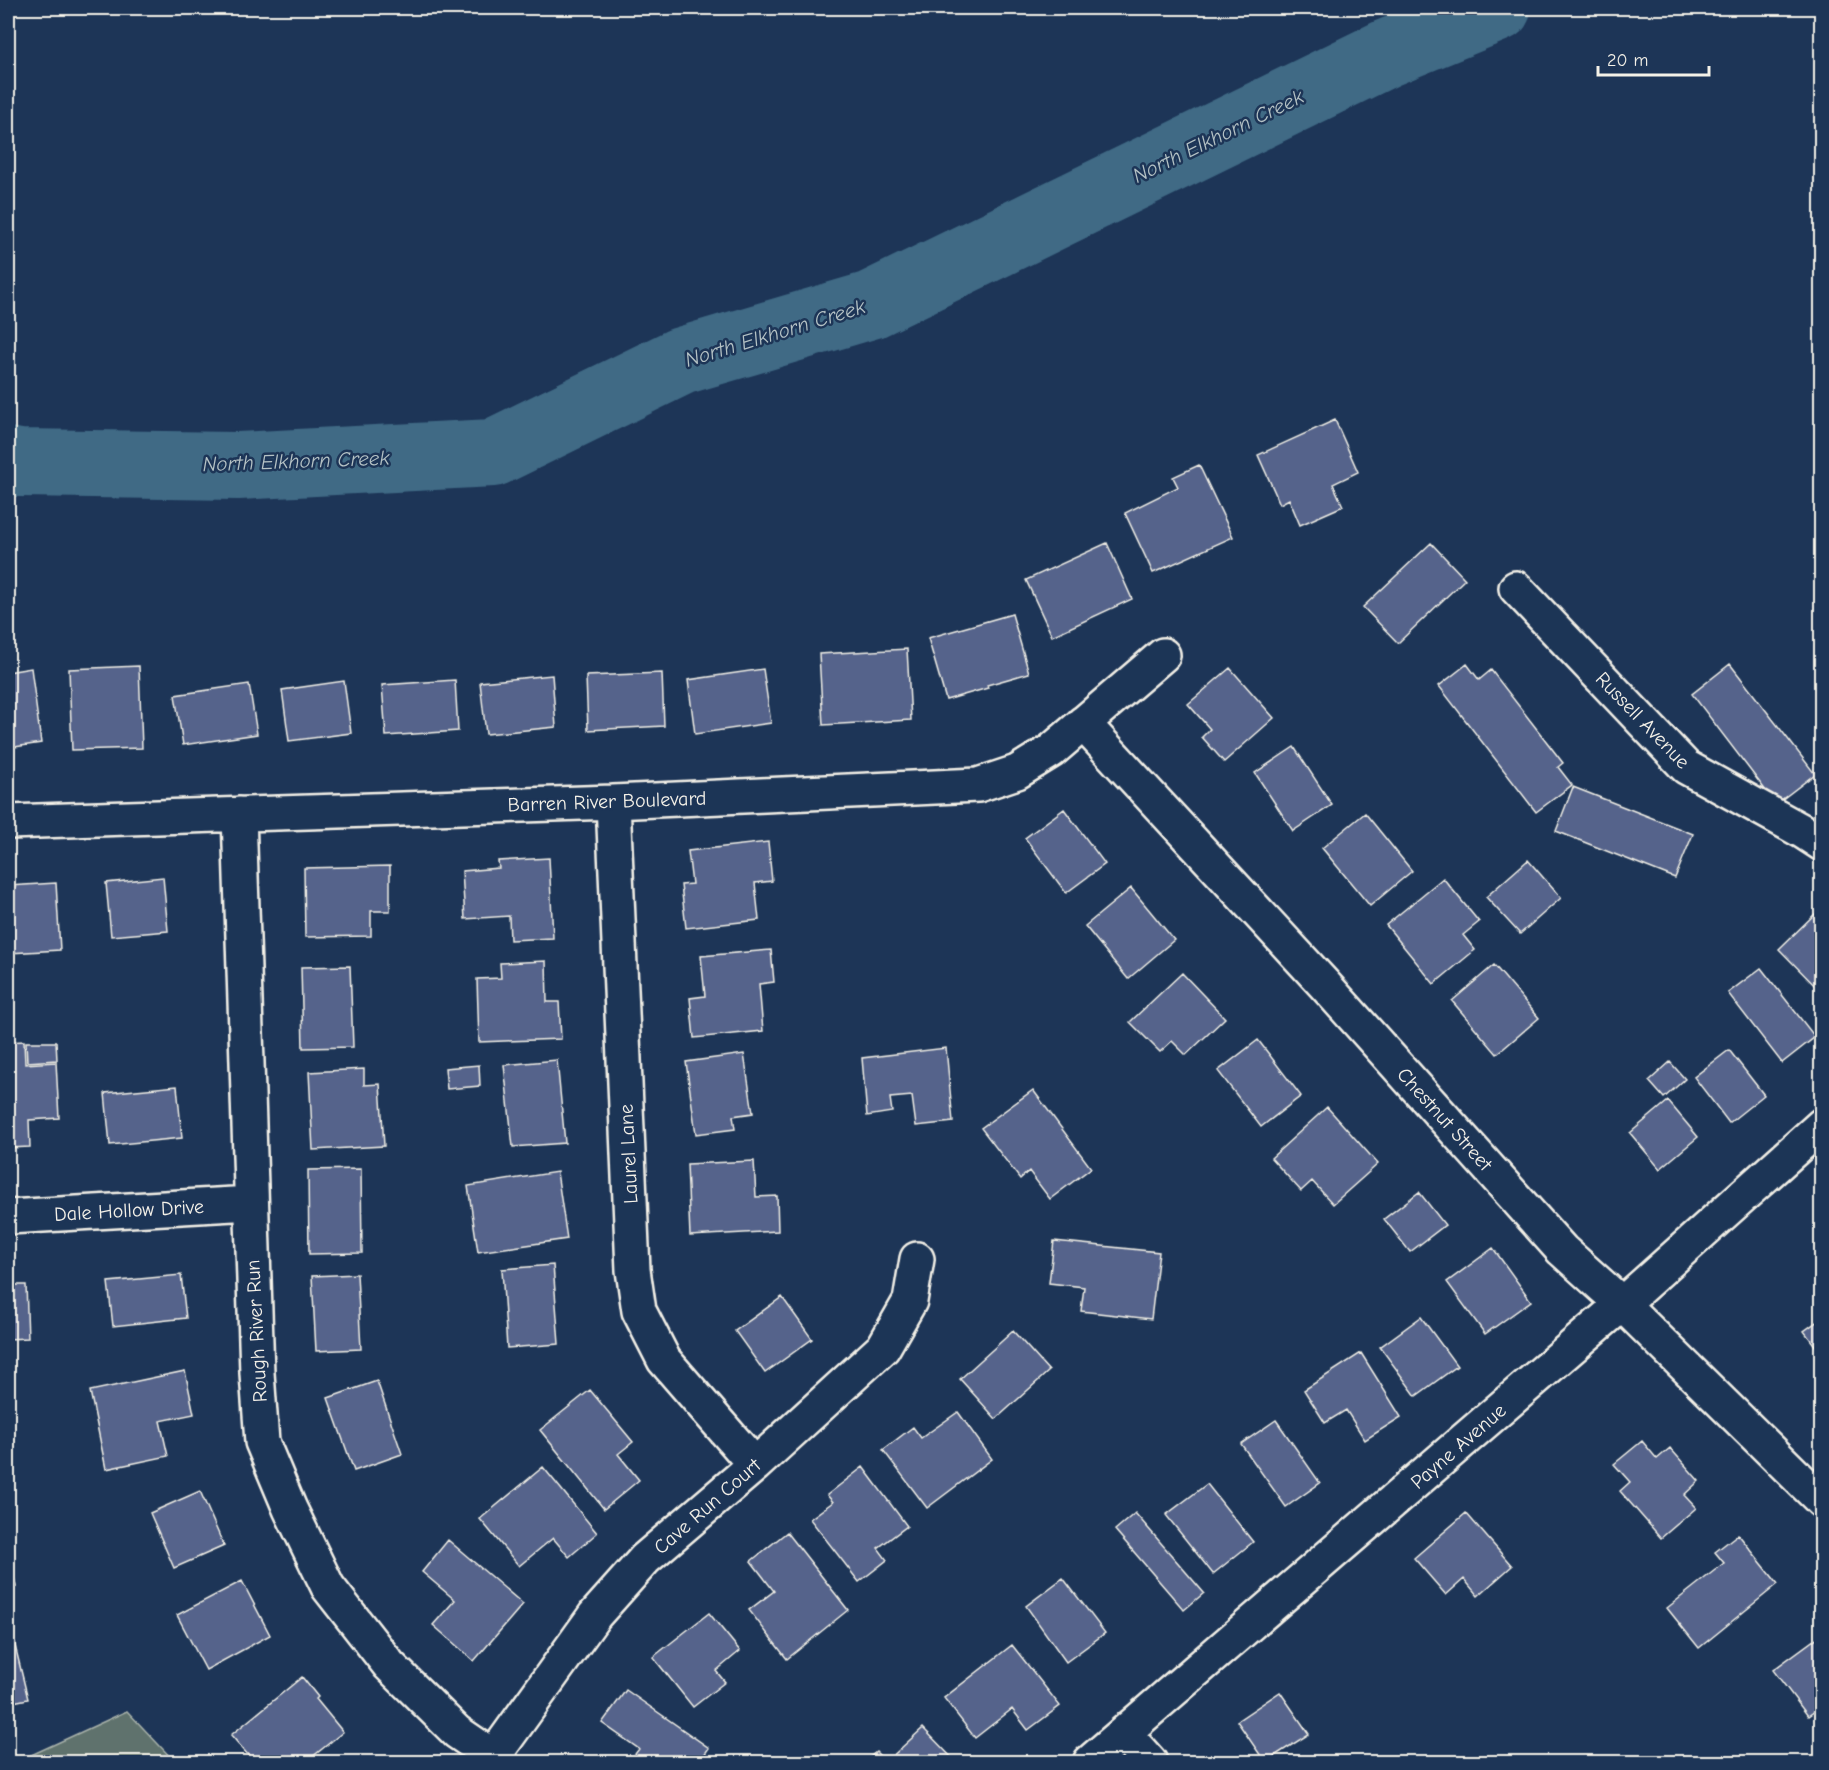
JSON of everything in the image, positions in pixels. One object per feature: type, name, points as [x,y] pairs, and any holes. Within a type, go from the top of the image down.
[{"type":"street","name":"Russell Avenue","points":[[1516,588],[1686,767],[1802,831],[1821,844]]},
{"type":"street","name":"Barren River Boulevard","points":[[8,822],[613,802],[978,785],[1017,772],[1051,751],[1163,655]]},
{"type":"street","name":"Chestnut Street","points":[[1083,723],[1324,984],[1562,1250],[1622,1304],[1821,1501]]},
{"type":"street","name":"Laurel Lane","points":[[613,802],[633,1270],[639,1311],[664,1360],[755,1465]]},
{"type":"street","name":"Rough River Run","points":[[239,814],[257,1373],[262,1442],[290,1509],[328,1587],[389,1665],[457,1732],[497,1760]]},
{"type":"street","name":"Payne Avenue","points":[[1090,1762],[1622,1304],[1821,1125]]},
{"type":"street","name":"Dale Hollow Drive","points":[[8,1217],[251,1203]]},
{"type":"street","name":"Cave Run Court","points":[[497,1760],[602,1607],[645,1559],[755,1465],[883,1348],[910,1301],[917,1259]]},
{"type":"street","points":[[1124,1733],[1150,1762]]},
{"type":"green space","points":[[127,1711],[175,1762],[16,1762]]},
{"type":"building","points":[[1335,420],[1358,472],[1333,484],[1343,506],[1300,525],[1289,499],[1280,504],[1258,455]]},
{"type":"building","points":[[1199,465],[1233,537],[1153,573],[1125,513],[1178,487],[1173,477]]},
{"type":"building","points":[[1107,543],[1132,599],[1052,636],[1026,580]]},
{"type":"building","points":[[1431,543],[1465,579],[1398,643],[1363,607]]},
{"type":"building","points":[[1012,614],[1029,673],[946,700],[928,638]]},
{"type":"building","points":[[907,649],[911,720],[823,725],[819,654]]},
{"type":"building","points":[[1467,664],[1479,680],[1491,670],[1563,763],[1558,767],[1572,785],[1536,812],[1439,686]]},
{"type":"building","points":[[1730,664],[1815,774],[1776,804],[1692,694]]},
{"type":"building","points":[[139,666],[142,748],[72,750],[69,669]]},
{"type":"building","points":[[31,668],[41,743],[8,748],[8,672]]},
{"type":"building","points":[[1230,668],[1274,718],[1224,762],[1202,737],[1210,729],[1188,704]]},
{"type":"building","points":[[763,669],[771,723],[695,734],[688,680]]},
{"type":"building","points":[[662,673],[664,726],[588,730],[586,676]]},
{"type":"building","points":[[552,675],[556,727],[486,734],[480,682]]},
{"type":"building","points":[[455,680],[458,731],[386,736],[382,685]]},
{"type":"building","points":[[344,681],[351,733],[289,741],[282,690]]},
{"type":"building","points":[[249,684],[257,734],[183,745],[175,695]]},
{"type":"building","points":[[1294,747],[1332,805],[1293,831],[1255,773]]},
{"type":"building","points":[[1573,787],[1693,834],[1675,878],[1556,831]]},
{"type":"building","points":[[1064,809],[1105,864],[1066,893],[1025,838]]},
{"type":"building","points":[[1365,813],[1412,871],[1370,906],[1322,848]]},
{"type":"building","points":[[768,842],[772,881],[755,883],[759,920],[686,928],[681,885],[692,884],[688,851]]},
{"type":"building","points":[[549,858],[553,938],[510,940],[509,916],[465,919],[462,871],[499,868],[498,861]]},
{"type":"building","points":[[1528,860],[1561,898],[1520,934],[1486,897]]},
{"type":"building","points":[[390,866],[390,911],[371,911],[371,936],[305,937],[304,868]]},
{"type":"building","points":[[163,877],[168,931],[111,936],[106,883]]},
{"type":"building","points":[[1443,878],[1479,922],[1463,935],[1475,950],[1434,984],[1386,925]]},
{"type":"building","points":[[56,883],[60,950],[9,953],[10,964],[8,964],[8,886]]},
{"type":"building","points":[[1131,888],[1174,940],[1128,979],[1085,926]]},
{"type":"building","points":[[1818,911],[1822,914],[1822,993],[1779,949]]},
{"type":"building","points":[[771,950],[774,982],[759,984],[763,1031],[694,1038],[690,998],[705,996],[701,956]]},
{"type":"building","points":[[546,961],[547,1002],[559,1002],[561,1039],[479,1042],[477,979],[501,978],[500,963]]},
{"type":"building","points":[[1494,965],[1539,1018],[1497,1054],[1452,1001]]},
{"type":"building","points":[[350,966],[353,1047],[303,1048],[301,967]]},
{"type":"building","points":[[1761,968],[1815,1037],[1782,1063],[1728,993]]},
{"type":"building","points":[[1182,973],[1225,1018],[1186,1055],[1172,1041],[1160,1052],[1130,1022]]},
{"type":"building","points":[[1258,1040],[1301,1096],[1261,1127],[1218,1071]]},
{"type":"building","points":[[24,1041],[25,1064],[56,1062],[59,1118],[29,1120],[30,1147],[8,1148],[8,1042]]},
{"type":"building","points":[[26,1042],[56,1042],[57,1060],[27,1062]]},
{"type":"building","points":[[946,1048],[953,1122],[916,1126],[912,1096],[890,1098],[892,1112],[867,1116],[862,1058]]},
{"type":"building","points":[[1729,1050],[1764,1095],[1729,1123],[1694,1077]]},
{"type":"building","points":[[744,1054],[753,1113],[733,1116],[735,1129],[696,1134],[686,1062]]},
{"type":"building","points":[[557,1060],[565,1143],[513,1147],[504,1065]]},
{"type":"building","points":[[1670,1062],[1685,1079],[1664,1098],[1649,1081]]},
{"type":"building","points":[[479,1065],[480,1086],[447,1089],[445,1068]]},
{"type":"building","points":[[364,1069],[364,1085],[380,1084],[384,1146],[313,1150],[309,1072]]},
{"type":"building","points":[[177,1086],[182,1138],[110,1145],[105,1093]]},
{"type":"building","points":[[1033,1090],[1091,1168],[1050,1199],[1029,1171],[1020,1179],[981,1128]]},
{"type":"building","points":[[1668,1101],[1698,1137],[1660,1169],[1630,1133]]},
{"type":"building","points":[[1327,1107],[1378,1164],[1333,1204],[1312,1181],[1301,1191],[1271,1158]]},
{"type":"building","points":[[754,1161],[756,1197],[777,1196],[778,1231],[690,1236],[687,1164]]},
{"type":"building","points":[[361,1169],[362,1253],[309,1254],[308,1170]]},
{"type":"building","points":[[557,1172],[567,1239],[478,1252],[468,1186]]},
{"type":"building","points":[[1419,1192],[1445,1225],[1410,1252],[1384,1219]]},
{"type":"building","points":[[1054,1241],[1159,1252],[1151,1319],[1081,1311],[1084,1287],[1049,1283]]},
{"type":"building","points":[[1493,1248],[1531,1301],[1485,1334],[1447,1282]]},
{"type":"building","points":[[553,1265],[559,1344],[507,1348],[502,1269]]},
{"type":"building","points":[[357,1274],[361,1349],[316,1351],[312,1276]]},
{"type":"building","points":[[181,1275],[186,1318],[113,1326],[108,1282]]},
{"type":"building","points":[[8,1285],[26,1285],[28,1338],[8,1339]]},
{"type":"building","points":[[782,1297],[812,1339],[765,1373],[735,1331]]},
{"type":"building","points":[[1421,1317],[1457,1366],[1416,1396],[1380,1347]]},
{"type":"building","points":[[1822,1318],[1822,1355],[1804,1331]]},
{"type":"building","points":[[1013,1331],[1049,1371],[996,1419],[960,1379]]},
{"type":"building","points":[[1361,1353],[1401,1417],[1365,1440],[1346,1410],[1325,1423],[1304,1390]]},
{"type":"building","points":[[185,1371],[194,1414],[160,1421],[168,1456],[106,1469],[90,1391]]},
{"type":"building","points":[[377,1381],[402,1454],[354,1471],[328,1398]]},
{"type":"building","points":[[590,1390],[633,1442],[618,1454],[639,1480],[604,1509],[540,1430]]},
{"type":"building","points":[[958,1412],[992,1459],[927,1508],[883,1450],[913,1427],[921,1438]]},
{"type":"building","points":[[1276,1420],[1320,1483],[1286,1507],[1241,1444]]},
{"type":"building","points":[[1642,1441],[1657,1459],[1670,1448],[1699,1481],[1684,1495],[1696,1508],[1661,1538],[1620,1491],[1630,1482],[1614,1464]]},
{"type":"building","points":[[543,1467],[597,1533],[569,1557],[553,1538],[519,1566],[480,1519]]},
{"type":"building","points":[[863,1467],[907,1526],[878,1548],[887,1560],[859,1582],[810,1519],[833,1502],[827,1495]]},
{"type":"building","points":[[1207,1484],[1253,1542],[1213,1574],[1166,1515]]},
{"type":"building","points":[[200,1491],[224,1546],[174,1568],[150,1513]]},
{"type":"building","points":[[1135,1513],[1204,1593],[1184,1610],[1115,1530]]},
{"type":"building","points":[[1466,1513],[1512,1566],[1478,1596],[1464,1579],[1446,1595],[1414,1558]]},
{"type":"building","points":[[787,1532],[848,1610],[787,1659],[749,1610],[774,1591],[751,1561]]},
{"type":"building","points":[[1738,1534],[1778,1584],[1699,1648],[1667,1608],[1724,1563],[1715,1552]]},
{"type":"building","points":[[448,1540],[523,1604],[474,1661],[433,1625],[455,1600],[422,1572]]},
{"type":"building","points":[[8,1547],[16,1587],[8,1588]]},
{"type":"building","points":[[1063,1578],[1105,1633],[1066,1662],[1026,1606]]},
{"type":"building","points":[[242,1581],[270,1635],[206,1670],[177,1615]]},
{"type":"building","points":[[709,1613],[740,1651],[716,1671],[725,1682],[693,1707],[653,1657]]},
{"type":"building","points":[[10,1625],[28,1699],[8,1703],[8,1626]]},
{"type":"building","points":[[1822,1634],[1822,1706],[1808,1716],[1773,1670]]},
{"type":"building","points":[[1012,1645],[1060,1706],[1028,1730],[1012,1709],[975,1738],[944,1698]]},
{"type":"building","points":[[302,1677],[318,1697],[316,1699],[343,1732],[306,1762],[254,1762],[231,1735]]},
{"type":"building","points":[[626,1690],[709,1748],[699,1762],[629,1762],[639,1749],[602,1723]]},
{"type":"building","points":[[1280,1692],[1309,1734],[1265,1762],[1237,1721]]},
{"type":"building","points":[[923,1728],[956,1762],[886,1762]]},
{"type":"building","points":[[876,1752],[886,1762],[864,1762]]},
{"type":"waterway","name":"North Elkhorn Creek","points":[[8,461],[238,466],[493,453],[681,361],[871,305],[1387,53],[1497,8]]}]
